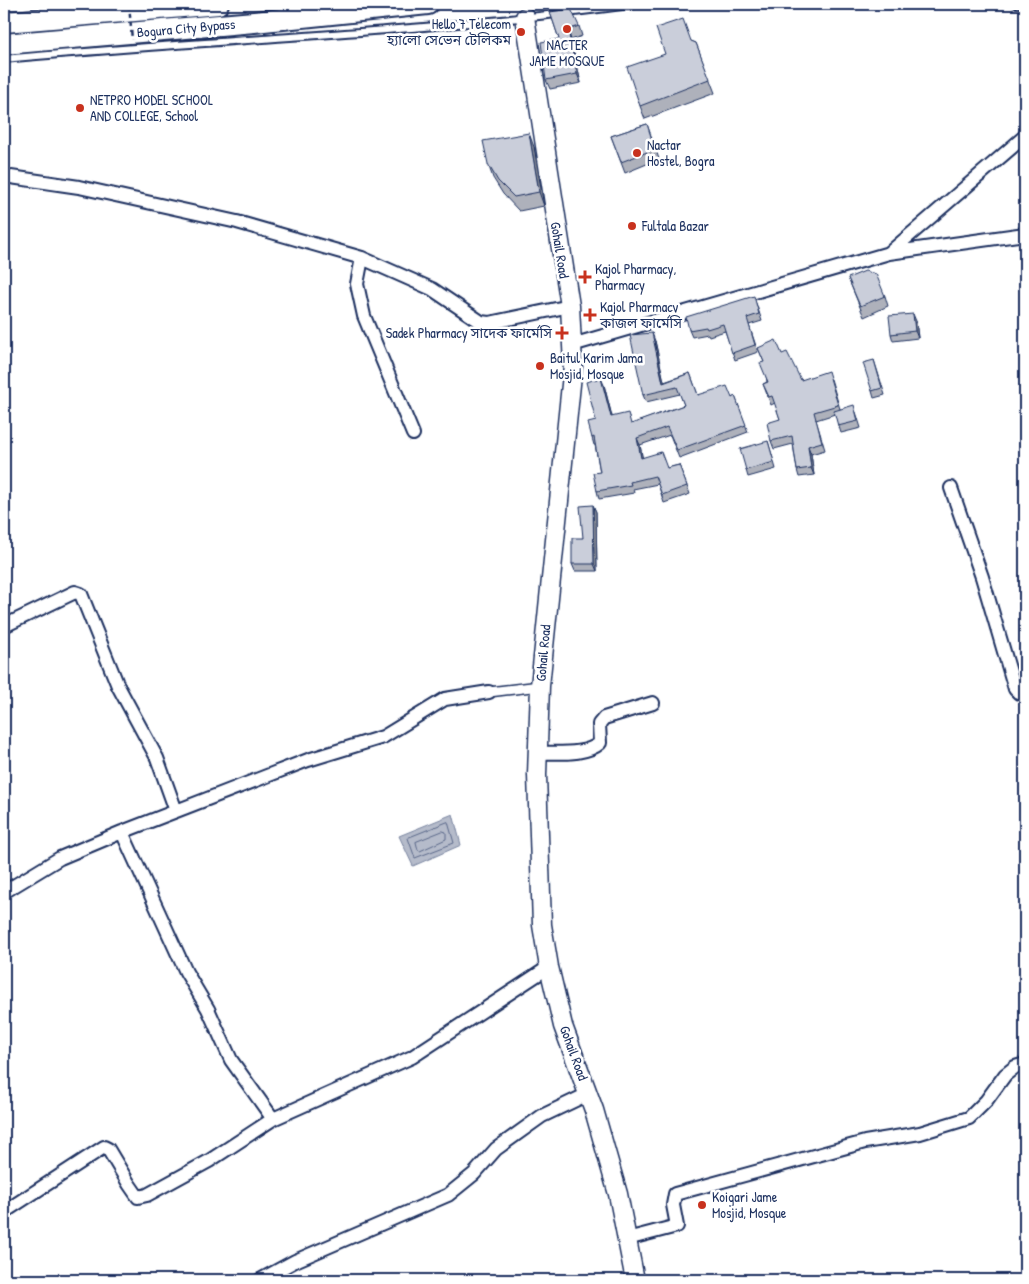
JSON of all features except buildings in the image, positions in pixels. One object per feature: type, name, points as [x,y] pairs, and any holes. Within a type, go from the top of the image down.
[{"type":"highway","name":"Bogura City Bypass","points":[[4,22],[218,4]]},
{"type":"highway","name":"Bogura City Bypass","points":[[4,44],[254,22],[428,4]]},
{"type":"main road","name":"Gohail Road","points":[[525,17],[570,306],[573,364],[540,686],[538,752],[541,906],[549,968],[563,1026],[588,1094],[618,1194],[635,1280]]},
{"type":"street","points":[[889,253],[1025,136]]},
{"type":"street","points":[[4,176],[79,187],[237,222],[362,258],[432,290],[481,322],[489,323],[570,306]]},
{"type":"street","points":[[572,345],[889,253],[1025,234]]},
{"type":"street","points":[[362,258],[357,284],[364,316],[413,434]]},
{"type":"street","points":[[951,488],[982,577],[1016,689],[1018,693],[1025,694]]},
{"type":"street","points":[[4,626],[75,592],[81,594],[118,686],[157,758],[176,810]]},
{"type":"street","points":[[4,892],[60,858],[122,832],[308,760],[384,737],[445,699],[540,686]]},
{"type":"street","points":[[538,752],[586,750],[596,747],[600,743],[600,724],[604,718],[653,703]]},
{"type":"street","points":[[122,832],[186,972],[208,1009],[231,1060],[273,1119]]},
{"type":"street","points":[[4,1212],[104,1147],[108,1149],[128,1184],[138,1196],[147,1195],[209,1161],[273,1119],[412,1057],[549,968]]},
{"type":"street","points":[[627,1239],[677,1226],[673,1205],[674,1194],[864,1142],[920,1133],[968,1118],[986,1101],[1006,1075],[1015,1067],[1025,1064]]},
{"type":"street","points":[[260,1280],[295,1261],[448,1195],[474,1174],[496,1149],[542,1116],[588,1094]]},
{"type":"lane","points":[[4,8],[42,4]]},
{"type":"lane","points":[[4,59],[525,17],[637,4]]},
{"type":"lane","points":[[1016,4],[1025,4]]},
{"type":"path","points":[[129,4],[132,40]]},
{"type":"water","points":[[453,814],[461,845],[413,866],[399,836]]},
{"type":"place","name":"NACTER JAME MOSQUE","points":[[567,29]]},
{"type":"place","name":"Hello 7 Telecom হ্যা‌লো সে‌ভেন টে‌লিকম","points":[[521,32]]},
{"type":"place","name":"NETPRO MODEL SCHOOL AND COLLEGE, School","points":[[80,108]]},
{"type":"place","name":"Nactar Hostel, Bogra","points":[[637,153]]},
{"type":"place","name":"Fultala Bazar","points":[[632,226]]},
{"type":"place","name":"Kajol Pharmacy, Pharmacy","points":[[585,277]]},
{"type":"place","name":"Kajol Pharmacy কাজল ফার্মেসি","points":[[590,315]]},
{"type":"place","name":"Sadek Pharmacy সাদেক ফার্মেসি","points":[[562,333]]},
{"type":"place","name":"Baitul Karim Jama Mosjid, Mosque","points":[[540,366]]},
{"type":"place","name":"Koigari Jame Mosjid, Mosque","points":[[702,1205]]}]
